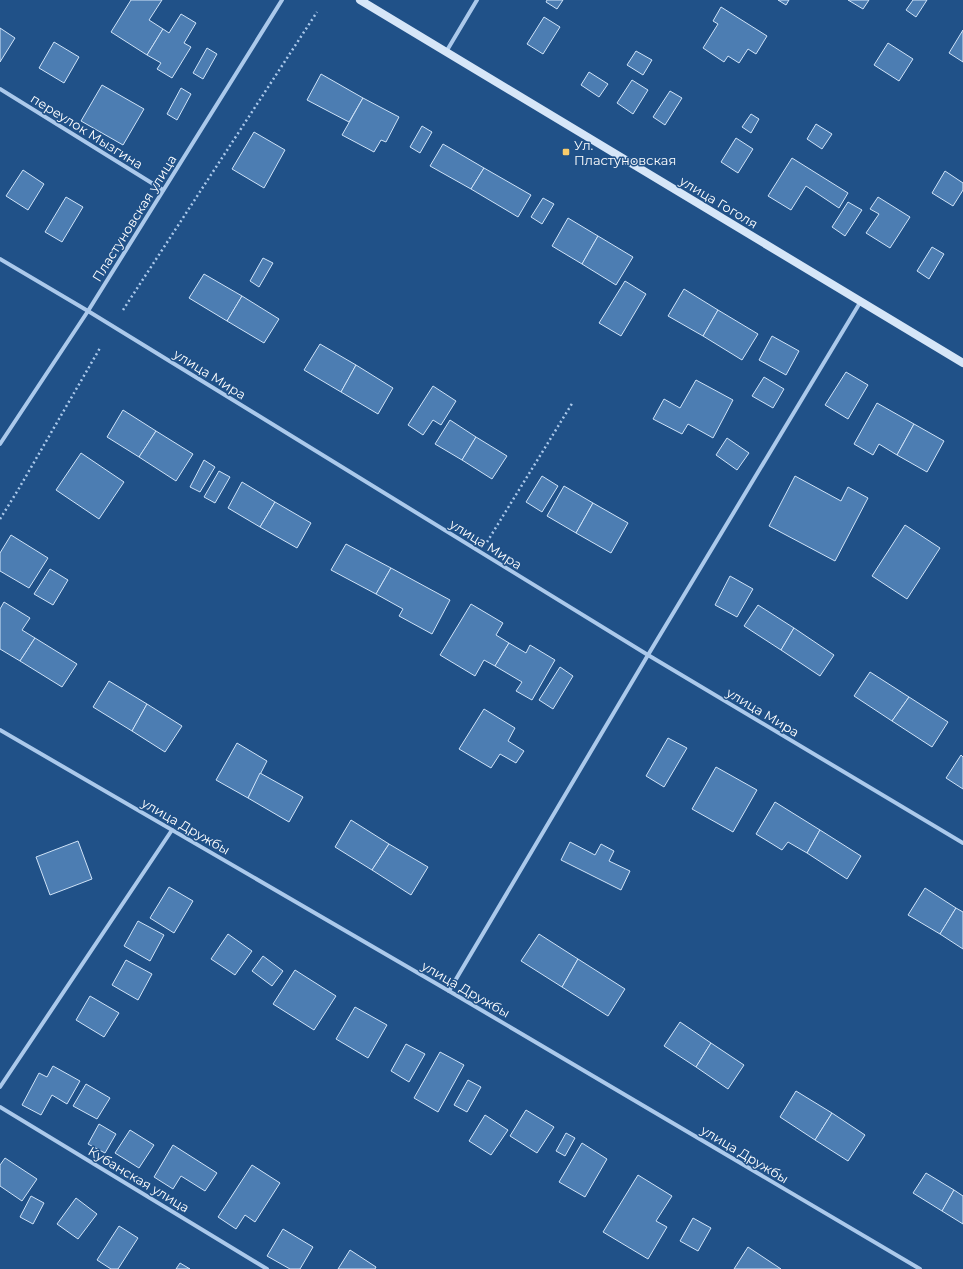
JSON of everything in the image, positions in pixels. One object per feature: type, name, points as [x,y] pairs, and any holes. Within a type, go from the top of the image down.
[{"type":"street","name":"Пластуновская улица","points":[[1,440],[88,311],[282,0]]},
{"type":"street","name":"улица Гоголя","points":[[360,0],[963,363]]},
{"type":"street","points":[[446,52],[477,0]]},
{"type":"street","name":"переулок Мызгина","points":[[0,90],[163,190]]},
{"type":"street","name":"улица Мира","points":[[0,259],[88,311],[648,655],[963,843]]},
{"type":"street","points":[[449,991],[648,655],[861,301]]},
{"type":"street","name":"улица Дружбы","points":[[0,730],[449,991],[920,1269]]},
{"type":"street","points":[[0,1087],[172,830]]},
{"type":"street","name":"Кубанская улица","points":[[0,1107],[267,1269]]},
{"type":"path","points":[[123,310],[317,12]]},
{"type":"path","points":[[0,519],[100,348]]},
{"type":"path","points":[[481,552],[573,402]]},
{"type":"building","points":[[131,0],[162,0],[149,20],[163,29],[147,55],[111,32]]},
{"type":"building","points":[[547,0],[563,0],[557,9],[546,2]]},
{"type":"building","points":[[778,0],[789,0],[786,5]]},
{"type":"building","points":[[848,0],[869,0],[863,9]]},
{"type":"building","points":[[913,0],[927,0],[916,17],[906,10]]},
{"type":"building","points":[[721,7],[767,36],[756,54],[748,49],[739,63],[728,56],[724,62],[703,48],[718,24],[713,21]]},
{"type":"building","points":[[181,14],[196,23],[184,43],[191,47],[172,78],[157,69],[161,63],[147,55],[163,29],[169,33]]},
{"type":"building","points":[[544,17],[560,27],[543,54],[527,44]]},
{"type":"building","points":[[0,28],[15,38],[0,62]]},
{"type":"building","points":[[963,30],[963,62],[949,53]]},
{"type":"building","points":[[54,42],[79,57],[64,83],[39,68]]},
{"type":"building","points":[[888,43],[913,59],[899,81],[874,65]]},
{"type":"building","points":[[207,48],[217,54],[203,79],[193,73]]},
{"type":"building","points":[[636,51],[652,60],[643,75],[627,65]]},
{"type":"building","points":[[589,72],[608,84],[599,97],[581,85]]},
{"type":"building","points":[[321,74],[363,98],[349,122],[307,100]]},
{"type":"building","points":[[632,80],[648,90],[633,114],[617,103]]},
{"type":"building","points":[[102,85],[144,109],[123,145],[81,121]]},
{"type":"building","points":[[181,88],[191,94],[177,120],[167,114]]},
{"type":"building","points":[[670,91],[682,98],[665,125],[653,117]]},
{"type":"building","points":[[363,98],[399,117],[386,142],[381,140],[374,152],[342,135]]},
{"type":"building","points":[[751,114],[759,119],[751,133],[742,127]]},
{"type":"building","points":[[816,124],[832,134],[822,149],[807,139]]},
{"type":"building","points":[[422,126],[432,132],[420,153],[410,147]]},
{"type":"building","points":[[254,132],[285,150],[264,188],[232,169]]},
{"type":"building","points":[[736,138],[753,149],[738,173],[721,162]]},
{"type":"building","points":[[443,144],[484,168],[471,189],[430,166]]},
{"type":"building","points":[[792,158],[848,193],[839,208],[806,186],[791,210],[768,196]]},
{"type":"building","points":[[484,168],[531,195],[518,217],[471,189]]},
{"type":"building","points":[[23,170],[44,184],[28,210],[6,196]]},
{"type":"building","points":[[945,171],[963,183],[963,190],[953,206],[932,193]]},
{"type":"building","points":[[66,197],[83,207],[62,242],[45,232]]},
{"type":"building","points":[[878,197],[910,217],[890,248],[866,233],[879,214],[870,209]]},
{"type":"building","points":[[543,198],[554,204],[542,224],[531,217]]},
{"type":"building","points":[[848,202],[862,210],[845,236],[832,227]]},
{"type":"building","points":[[568,218],[598,236],[582,264],[552,246]]},
{"type":"building","points":[[598,236],[633,257],[616,285],[582,264]]},
{"type":"building","points":[[932,247],[944,254],[929,279],[917,271]]},
{"type":"building","points":[[263,258],[273,263],[259,287],[250,281]]},
{"type":"building","points":[[204,274],[242,296],[227,321],[189,298]]},
{"type":"building","points":[[625,281],[646,294],[621,336],[599,323]]},
{"type":"building","points":[[684,289],[718,310],[703,336],[668,316]]},
{"type":"building","points":[[242,296],[279,319],[264,343],[227,321]]},
{"type":"building","points":[[718,310],[758,334],[742,360],[703,336]]},
{"type":"building","points":[[772,336],[799,351],[786,375],[759,360]]},
{"type":"building","points":[[320,344],[356,365],[341,392],[304,370]]},
{"type":"building","points":[[356,365],[393,388],[378,414],[341,392]]},
{"type":"building","points":[[846,372],[868,385],[848,419],[825,405]]},
{"type":"building","points":[[764,377],[784,389],[773,408],[752,396]]},
{"type":"building","points":[[696,380],[733,400],[713,438],[688,424],[682,434],[653,419],[664,399],[680,408]]},
{"type":"building","points":[[433,386],[456,401],[441,425],[433,420],[423,435],[408,425]]},
{"type":"building","points":[[877,403],[914,424],[897,455],[879,444],[873,455],[854,444]]},
{"type":"building","points":[[123,410],[156,431],[139,457],[107,437]]},
{"type":"building","points":[[450,420],[476,437],[462,460],[435,444]]},
{"type":"building","points":[[914,424],[944,441],[927,472],[897,455]]},
{"type":"building","points":[[156,431],[193,454],[176,481],[139,457]]},
{"type":"building","points":[[476,437],[507,456],[492,479],[462,460]]},
{"type":"building","points":[[727,438],[749,453],[737,470],[716,455]]},
{"type":"building","points":[[81,453],[124,482],[99,519],[56,490]]},
{"type":"building","points":[[204,460],[215,467],[200,492],[190,487]]},
{"type":"building","points":[[219,471],[230,477],[215,503],[204,497]]},
{"type":"building","points":[[542,476],[558,486],[542,512],[526,502]]},
{"type":"building","points":[[795,476],[841,501],[848,487],[868,498],[835,561],[769,526]]},
{"type":"building","points":[[242,482],[275,502],[260,527],[228,508]]},
{"type":"building","points":[[564,486],[593,503],[576,533],[547,516]]},
{"type":"building","points":[[275,502],[311,523],[297,548],[260,527]]},
{"type":"building","points":[[593,503],[628,523],[611,553],[576,533]]},
{"type":"building","points":[[905,525],[940,548],[907,599],[872,576]]},
{"type":"building","points":[[11,535],[48,558],[29,588],[0,571],[0,553]]},
{"type":"building","points":[[346,544],[391,568],[376,594],[331,570]]},
{"type":"building","points":[[391,568],[450,600],[432,634],[399,616],[403,609],[376,594]]},
{"type":"building","points":[[50,569],[68,580],[53,605],[34,594]]},
{"type":"building","points":[[730,576],[753,589],[737,617],[715,605]]},
{"type":"building","points":[[4,602],[30,618],[22,630],[35,638],[20,661],[0,649],[0,609]]},
{"type":"building","points":[[471,604],[503,623],[496,635],[509,643],[495,666],[484,660],[475,676],[440,655]]},
{"type":"building","points":[[758,605],[794,628],[781,650],[744,626]]},
{"type":"building","points":[[794,628],[834,655],[820,676],[781,650]]},
{"type":"building","points":[[35,638],[77,664],[62,687],[20,661]]},
{"type":"building","points":[[509,643],[526,653],[530,645],[555,660],[532,700],[516,691],[522,682],[495,666]]},
{"type":"building","points":[[560,667],[573,676],[553,709],[539,700]]},
{"type":"building","points":[[870,672],[909,697],[892,721],[854,696]]},
{"type":"building","points":[[109,681],[147,704],[132,731],[93,707]]},
{"type":"building","points":[[909,697],[948,722],[932,747],[892,721]]},
{"type":"building","points":[[147,704],[182,726],[165,752],[132,731]]},
{"type":"building","points":[[484,709],[515,728],[508,741],[524,751],[516,763],[500,754],[491,768],[459,749]]},
{"type":"building","points":[[668,738],[687,748],[664,787],[646,776]]},
{"type":"building","points":[[237,743],[267,761],[248,798],[216,780]]},
{"type":"building","points":[[961,755],[963,757],[963,789],[946,778]]},
{"type":"building","points":[[716,767],[757,790],[733,832],[692,809]]},
{"type":"building","points":[[260,773],[303,797],[289,822],[248,798]]},
{"type":"building","points":[[775,802],[820,830],[807,853],[788,842],[782,850],[756,834]]},
{"type":"building","points":[[351,820],[389,844],[372,870],[335,847]]},
{"type":"building","points":[[820,830],[861,856],[847,879],[807,853]]},
{"type":"building","points":[[78,841],[92,879],[50,895],[36,857]]},
{"type":"building","points":[[570,842],[595,855],[601,844],[614,851],[609,861],[630,871],[621,890],[561,860]]},
{"type":"building","points":[[389,844],[428,867],[411,895],[372,870]]},
{"type":"building","points":[[169,887],[193,901],[174,933],[150,918]]},
{"type":"building","points":[[925,888],[956,908],[940,934],[908,915]]},
{"type":"building","points":[[956,908],[963,912],[963,949],[940,934]]},
{"type":"building","points":[[138,921],[164,935],[150,961],[124,946]]},
{"type":"building","points":[[228,934],[252,951],[235,975],[211,959]]},
{"type":"building","points":[[539,934],[578,959],[562,987],[521,961]]},
{"type":"building","points":[[263,956],[283,971],[272,986],[252,971]]},
{"type":"building","points":[[578,959],[625,989],[608,1016],[562,987]]},
{"type":"building","points":[[126,960],[152,974],[138,1000],[112,985]]},
{"type":"building","points":[[295,970],[336,996],[314,1030],[273,1004]]},
{"type":"building","points":[[90,996],[119,1013],[104,1037],[76,1020]]},
{"type":"building","points":[[355,1007],[387,1025],[368,1058],[336,1039]]},
{"type":"building","points":[[680,1022],[711,1043],[696,1067],[664,1046]]},
{"type":"building","points":[[711,1043],[744,1065],[728,1089],[696,1067]]},
{"type":"building","points":[[406,1044],[425,1054],[409,1082],[391,1071]]},
{"type":"building","points":[[440,1052],[464,1065],[438,1112],[414,1098]]},
{"type":"building","points":[[53,1066],[80,1081],[67,1104],[52,1095],[41,1115],[22,1105],[39,1073],[47,1077]]},
{"type":"building","points":[[468,1080],[481,1087],[467,1112],[454,1105]]},
{"type":"building","points":[[86,1084],[110,1098],[97,1119],[73,1106]]},
{"type":"building","points":[[796,1091],[832,1113],[815,1140],[780,1117]]},
{"type":"building","points":[[526,1110],[554,1127],[537,1153],[510,1136]]},
{"type":"building","points":[[832,1113],[865,1135],[848,1161],[815,1140]]},
{"type":"building","points":[[485,1115],[508,1130],[491,1155],[469,1141]]},
{"type":"building","points":[[99,1124],[116,1134],[105,1153],[88,1144]]},
{"type":"building","points":[[130,1130],[154,1145],[139,1168],[115,1153]]},
{"type":"building","points":[[566,1133],[575,1138],[565,1156],[556,1151]]},
{"type":"building","points":[[582,1143],[607,1159],[585,1197],[559,1182]]},
{"type":"building","points":[[173,1145],[217,1173],[205,1191],[181,1176],[173,1189],[154,1177]]},
{"type":"building","points":[[5,1158],[37,1179],[22,1201],[0,1186],[0,1165]]},
{"type":"building","points":[[252,1165],[280,1183],[255,1222],[245,1215],[236,1229],[218,1217]]},
{"type":"building","points":[[926,1173],[954,1190],[942,1211],[913,1193]]},
{"type":"building","points":[[638,1175],[672,1196],[656,1221],[667,1227],[648,1259],[603,1232]]},
{"type":"building","points":[[954,1190],[963,1196],[963,1224],[942,1211]]},
{"type":"building","points":[[31,1196],[44,1203],[33,1224],[20,1217]]},
{"type":"building","points":[[76,1198],[97,1214],[78,1239],[57,1224]]},
{"type":"building","points":[[693,1218],[711,1228],[698,1251],[680,1241]]},
{"type":"building","points":[[119,1226],[138,1238],[118,1269],[111,1269],[97,1260]]},
{"type":"building","points":[[283,1229],[313,1247],[300,1269],[290,1269],[267,1256]]},
{"type":"building","points":[[748,1247],[781,1269],[734,1269]]},
{"type":"building","points":[[350,1250],[376,1267],[375,1269],[338,1269]]},
{"type":"building","points":[[180,1263],[190,1269],[176,1269]]},
{"type":"place","name":"Ул. Пластуновская","points":[[566,152]]}]
